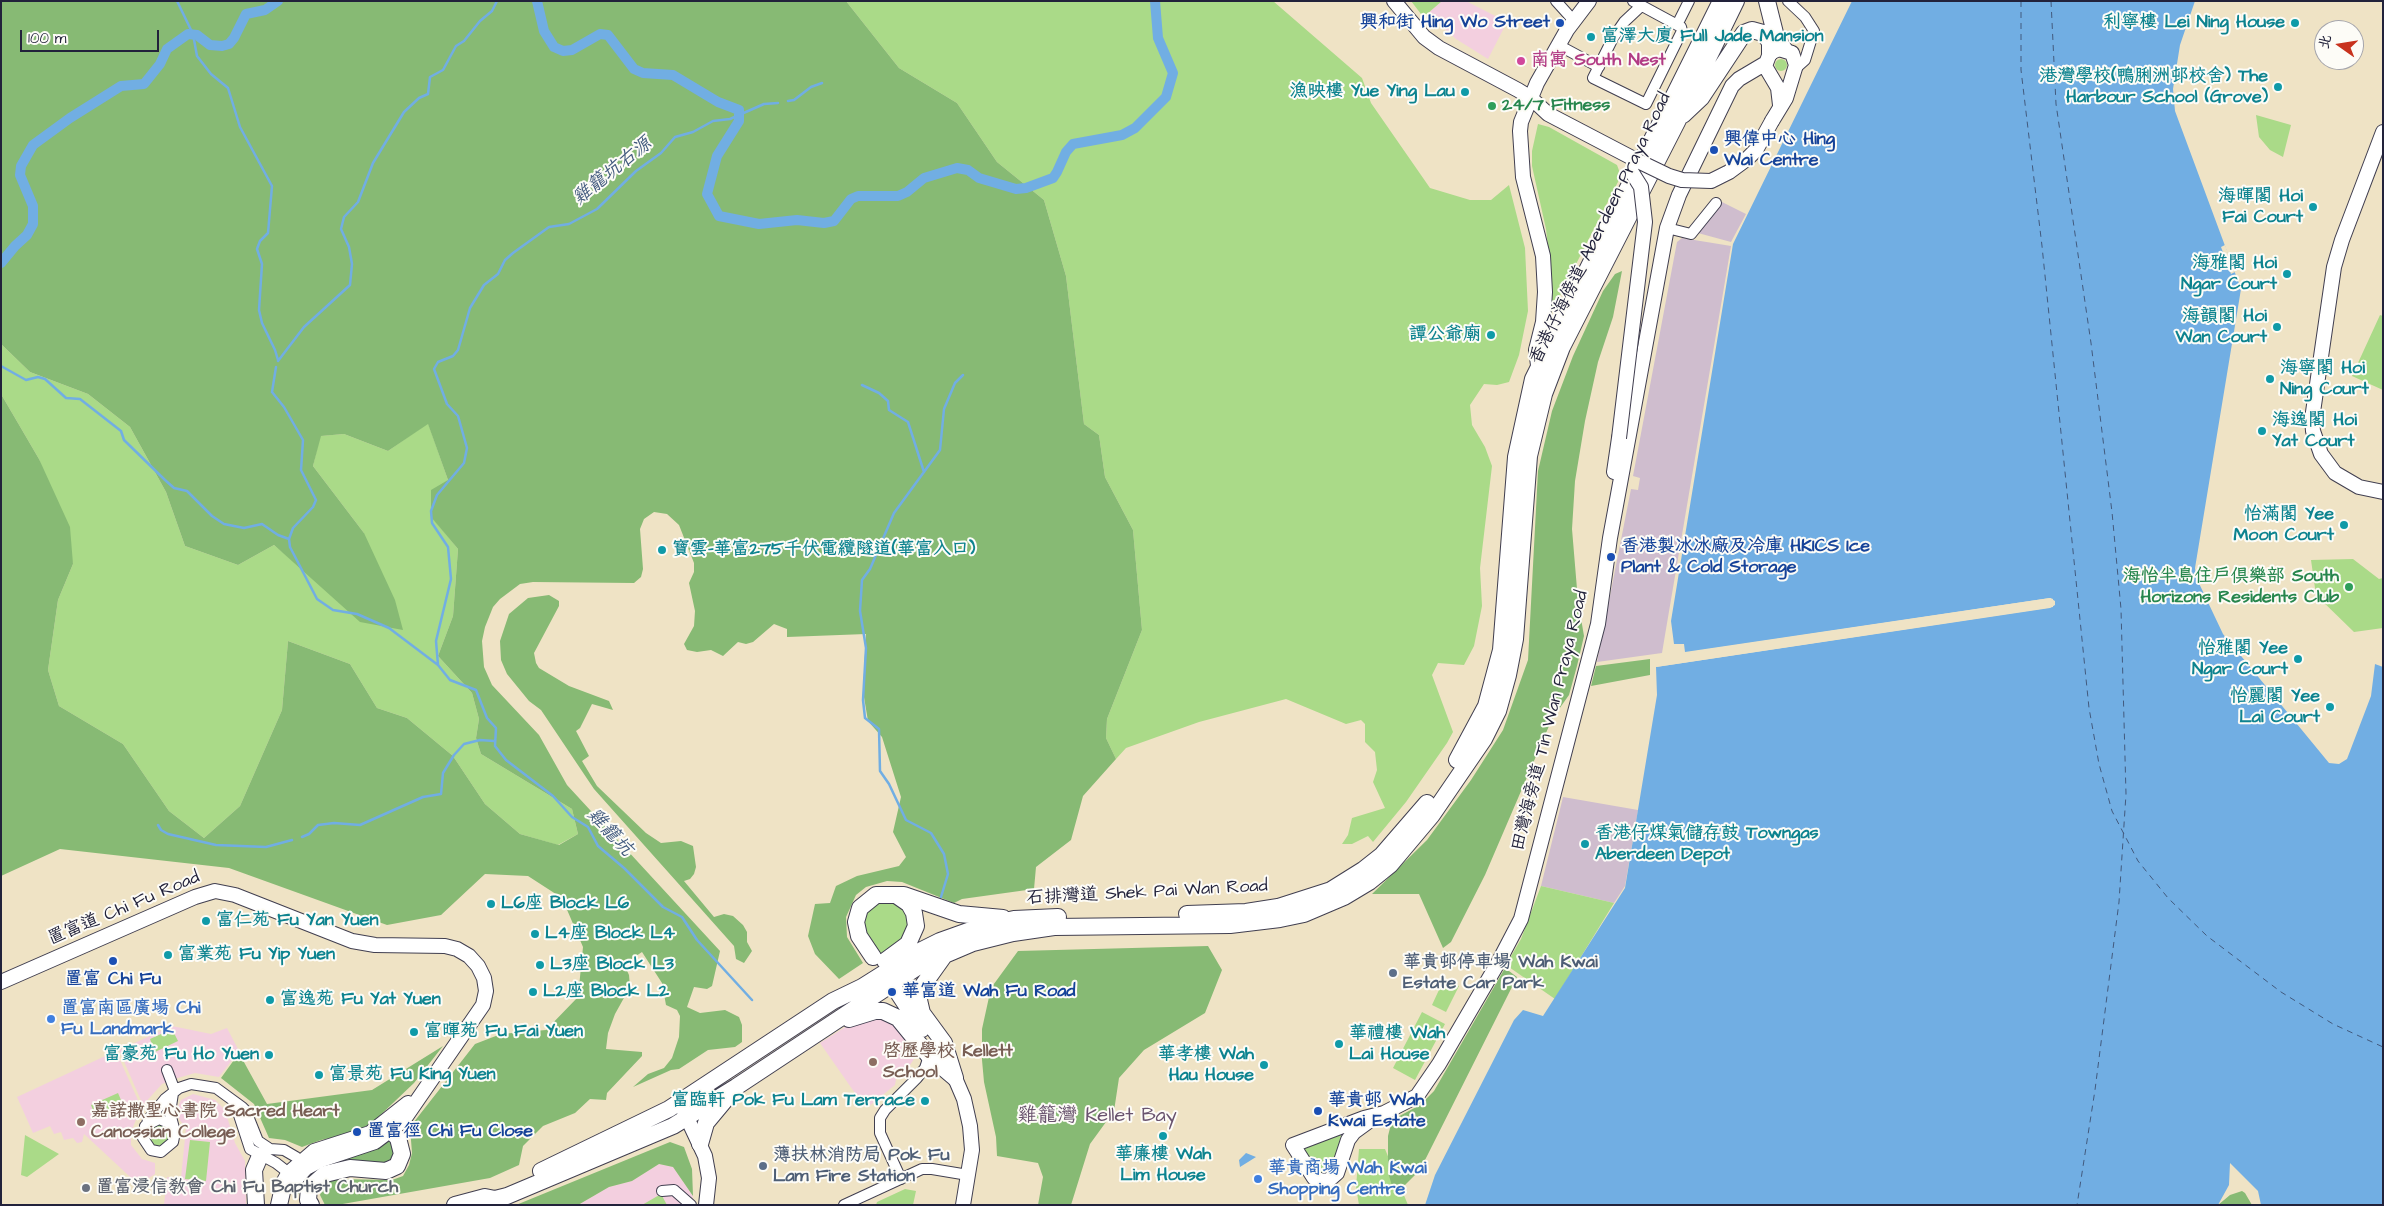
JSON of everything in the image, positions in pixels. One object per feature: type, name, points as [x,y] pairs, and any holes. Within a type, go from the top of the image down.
[{"type":"main road","points":[[1709,22],[1710,1]]},
{"type":"main road","name":"香港仔海傍道 Aberdeen Praya Road","points":[[1538,365],[1721,1]]},
{"type":"main road","name":"香港仔海傍道 Aberdeen Praya Road","points":[[1544,394],[1562,347],[1677,122],[1736,1]]},
{"type":"main road","points":[[1767,1],[1776,38],[1776,62]]},
{"type":"main road","points":[[1677,122],[1701,98],[1744,33],[1752,30],[1764,34],[1770,42],[1776,62]]},
{"type":"main road","name":"石排灣道 Shek Pai Wan Road","points":[[1538,365],[1528,398],[1516,457],[1503,635],[1490,694],[1478,723],[1459,757],[1418,814],[1391,846],[1363,870],[1342,884],[1306,900],[1278,907],[1229,913],[1014,919],[982,926],[940,941],[833,1001],[680,1102],[564,1161],[492,1190],[486,1197],[495,1199],[506,1196],[661,1131],[688,1117],[919,966],[973,943],[1007,934],[1054,927],[1230,925],[1280,920],[1304,914],[1344,897],[1369,882],[1390,865],[1428,821],[1484,738],[1503,695],[1515,638],[1529,456],[1544,394]]},
{"type":"main road","points":[[833,1001],[855,981],[901,949],[912,937],[916,920],[909,904],[901,897],[889,893]]},
{"type":"main road","points":[[873,957],[859,936],[857,915],[870,898],[889,893],[911,897],[959,914],[1014,919]]},
{"type":"main road","points":[[946,953],[921,988],[919,1000],[922,1013],[944,1043],[955,1078]]},
{"type":"main road","points":[[898,994],[955,1078]]},
{"type":"main road","points":[[833,1023],[862,1013],[883,1011],[898,1018],[929,1056],[955,1078]]},
{"type":"main road","points":[[700,1144],[706,1123],[736,1087]]},
{"type":"main road","points":[[311,1205],[308,1200],[310,1188],[325,1174],[350,1168],[386,1171],[397,1166],[401,1159],[402,1148],[398,1138],[383,1130]]},
{"type":"main road","points":[[256,1205],[254,1170],[265,1152]]},
{"type":"main road","points":[[280,1205],[284,1183],[298,1170]]},
{"type":"main road","points":[[455,1205],[486,1197]]},
{"type":"street","points":[[1394,1],[1424,37],[1439,48],[1530,98],[1548,114],[1668,176],[1682,180],[1711,180],[1729,172],[1756,150],[1791,87],[1796,62],[1776,62]]},
{"type":"street","points":[[1556,1],[1574,21]]},
{"type":"street","name":"石排灣道 Shek Pai Wan Road","points":[[1538,365],[1536,350],[1543,322],[1545,292],[1543,256],[1523,177],[1520,150],[1521,122],[1530,98],[1558,45],[1590,1]]},
{"type":"street","points":[[1677,25],[1688,1]]},
{"type":"street","points":[[1776,62],[1784,80],[1805,60],[1814,31],[1805,17],[1788,1]]},
{"type":"street","points":[[1636,4],[1681,27],[1682,31],[1646,104],[1593,78],[1613,38],[1636,4]]},
{"type":"street","points":[[1558,45],[1598,67]]},
{"type":"street","points":[[1776,62],[1808,49]]},
{"type":"street","points":[[1776,62],[1780,105]]},
{"type":"street","name":"田灣海旁道 Tin Wan Praya Road","points":[[1376,1116],[1354,1132],[1348,1140],[1337,1173],[1329,1180],[1323,1181],[1314,1178],[1293,1145],[1376,1116],[1409,1102],[1424,1088],[1498,964],[1521,919],[1598,624],[1610,538],[1667,228],[1679,195],[1732,86],[1751,72],[1776,62]]},
{"type":"street","points":[[2383,132],[2342,240],[2334,267],[2312,419],[2316,443],[2327,464],[2335,473],[2359,487],[2383,492]]},
{"type":"street","points":[[1610,538],[1613,481],[1645,222],[1641,187],[1617,150]]},
{"type":"street","points":[[1667,228],[1691,234],[1716,203]]},
{"type":"street","name":"置富道 Chi Fu Road","points":[[1,982],[195,897],[214,891],[227,892],[352,941],[375,945],[451,947],[464,952],[482,972],[485,983],[483,1004],[403,1120],[383,1130],[370,1145],[328,1157],[298,1170]]},
{"type":"street","points":[[901,1178],[880,1133],[880,1118],[884,1110],[925,1068],[929,1056]]},
{"type":"street","points":[[167,1070],[174,1092],[170,1113],[171,1124],[175,1132],[173,1142],[161,1152],[147,1147],[143,1138],[145,1127],[154,1111],[174,1092],[184,1085],[201,1084],[216,1088],[234,1103],[248,1144],[265,1152],[276,1162],[298,1170]]},
{"type":"street","points":[[955,1078],[964,1099],[970,1126],[972,1150],[963,1205]]},
{"type":"street","points":[[680,1102],[700,1144],[709,1178],[706,1205]]},
{"type":"street","points":[[145,1127],[148,1123],[159,1119],[171,1124]]},
{"type":"street","points":[[265,1152],[284,1150],[298,1170]]},
{"type":"street","points":[[844,1205],[869,1200],[901,1178],[914,1172],[932,1169],[968,1175]]},
{"type":"street","points":[[662,1191],[674,1190],[691,1205]]},
{"type":"shaded area","points":[[1442,1],[1466,1],[1507,22],[1488,59],[1456,39],[1427,14]]},
{"type":"shaded area","points":[[1722,202],[1746,214],[1731,242],[1698,233]]},
{"type":"shaded area","points":[[1682,238],[1731,246],[1662,653],[1597,662],[1631,489],[1638,490],[1640,478],[1633,476],[1677,242]]},
{"type":"shaded area","points":[[1563,797],[1638,810],[1625,886],[1614,903],[1541,886]]},
{"type":"shaded area","name":"啓歷學校 Kellett School","points":[[870,1015],[892,1023],[914,1047],[914,1059],[910,1065],[897,1074],[895,1085],[868,1107],[864,1106],[820,1043],[855,1021]]},
{"type":"shaded area","points":[[172,1026],[211,1034],[227,1028],[239,1051],[219,1077],[195,1073],[171,1080],[162,1084],[143,1105],[119,1050]]},
{"type":"shaded area","name":"嘉諾撒聖心書院 Sacred Heart Canossian College","points":[[116,1051],[141,1107],[131,1132],[131,1145],[142,1159],[155,1163],[155,1174],[149,1178],[149,1186],[142,1188],[84,1134],[82,1142],[77,1143],[73,1138],[64,1140],[61,1132],[54,1134],[50,1126],[33,1133],[17,1097]]},
{"type":"shaded area","points":[[193,1094],[215,1100],[225,1110],[235,1143],[245,1161],[246,1205],[164,1205],[167,1177],[181,1178],[186,1128],[179,1119],[177,1109],[181,1100]]},
{"type":"shaded area","points":[[659,1164],[673,1167],[693,1196],[691,1205],[578,1205],[609,1187],[632,1181]]},
{"type":"green space","points":[[1,1],[846,1],[899,68],[957,103],[997,162],[1044,200],[1066,276],[1084,424],[1099,435],[1105,477],[1133,530],[1142,630],[1107,719],[1106,738],[1116,759],[1083,796],[1071,840],[1036,867],[1034,889],[962,899],[954,903],[902,882],[887,881],[866,887],[856,895],[846,917],[847,937],[863,963],[839,979],[815,954],[808,936],[815,904],[830,903],[836,886],[857,876],[899,866],[906,857],[893,832],[901,797],[882,737],[868,721],[863,691],[866,634],[787,637],[787,629],[774,624],[753,642],[746,644],[738,642],[723,656],[711,650],[697,652],[687,650],[684,644],[694,626],[695,611],[689,583],[694,572],[694,563],[679,525],[667,514],[654,512],[644,519],[640,529],[643,569],[641,577],[634,583],[533,582],[520,584],[500,599],[493,607],[485,627],[482,641],[484,667],[492,685],[539,735],[567,785],[720,951],[712,986],[707,989],[694,987],[687,1007],[700,1013],[725,1010],[739,1017],[742,1025],[742,1042],[735,1047],[708,1050],[679,1069],[671,1070],[633,1087],[648,1074],[664,1068],[672,1058],[679,1037],[680,1016],[677,1010],[666,1005],[662,983],[642,952],[624,964],[629,975],[630,987],[615,1014],[608,1033],[606,1049],[642,1052],[642,1056],[607,1093],[606,1100],[590,1099],[575,1113],[543,1126],[523,1146],[519,1165],[490,1178],[337,1205],[325,1205],[320,1195],[322,1188],[333,1179],[392,1180],[403,1176],[409,1165],[412,1153],[410,1127],[475,1044],[501,1034],[546,1030],[578,997],[583,947],[562,898],[528,876],[485,874],[441,915],[387,925],[229,868],[60,849],[1,876],[1,394],[39,459],[70,527],[73,564],[58,600],[48,670],[59,706],[123,744],[169,811],[204,838],[240,806],[282,710],[288,641],[350,664],[377,708],[407,718],[453,756],[485,804],[520,834],[559,845],[578,834],[572,809],[481,754],[476,738],[479,719],[472,693],[438,656],[453,616],[458,549],[431,517],[431,490],[448,480],[428,424],[388,451],[344,434],[321,436],[313,466],[364,533],[395,600],[403,630],[360,622],[274,545],[238,565],[185,546],[166,492],[130,427],[88,394],[30,372],[1,344]]},
{"type":"green space","points":[[846,1],[1273,1],[1362,78],[1371,103],[1430,188],[1470,200],[1491,200],[1509,185],[1525,248],[1528,311],[1519,355],[1509,382],[1497,385],[1484,384],[1470,405],[1472,425],[1485,447],[1492,466],[1480,568],[1482,606],[1474,646],[1464,665],[1438,663],[1432,675],[1453,732],[1406,802],[1373,842],[1368,836],[1352,844],[1342,844],[1348,835],[1352,818],[1385,808],[1373,782],[1377,770],[1375,752],[1365,742],[1365,724],[1361,720],[1346,724],[1286,699],[1199,722],[1126,748],[1116,759],[1106,738],[1107,719],[1142,630],[1133,530],[1105,477],[1099,435],[1084,424],[1066,276],[1044,200],[997,162],[957,103],[899,68]]},
{"type":"green space","points":[[1411,1],[1442,1],[1427,14],[1421,14]]},
{"type":"green space","points":[[1779,59],[1783,59],[1787,65],[1783,71],[1779,71],[1775,67],[1775,63]]},
{"type":"green space","points":[[2256,115],[2291,125],[2283,157],[2270,150],[2259,137]]},
{"type":"green space","points":[[1538,124],[1549,127],[1617,165],[1621,176],[1551,313],[1550,265],[1546,229],[1532,166],[1532,151]]},
{"type":"green space","points":[[1622,271],[1613,317],[1598,362],[1585,421],[1575,481],[1572,529],[1578,601],[1584,636],[1577,666],[1569,695],[1552,719],[1485,875],[1451,942],[1443,948],[1419,894],[1372,894],[1427,840],[1471,780],[1503,730],[1528,660],[1538,471],[1552,411],[1573,356],[1603,291],[1615,274]]},
{"type":"green space","points":[[2380,315],[2383,316],[2383,390],[2352,376]]},
{"type":"green space","points":[[1,344],[30,372],[88,394],[130,427],[166,492],[185,546],[238,565],[274,545],[311,576],[364,533],[313,466],[320,436],[344,434],[388,451],[428,423],[448,480],[431,516],[458,549],[453,616],[438,656],[472,693],[479,719],[476,738],[481,754],[572,809],[578,834],[558,845],[520,834],[485,804],[453,756],[407,718],[377,708],[350,664],[288,641],[282,710],[240,806],[204,838],[169,811],[123,744],[59,706],[48,670],[58,600],[73,564],[39,459],[1,394]]},
{"type":"green space","name":"海怡半島住戶俱樂部 South Horizons Residents Club","points":[[2353,559],[2379,579],[2383,578],[2383,628],[2354,632],[2316,595],[2311,560]]},
{"type":"green space","points":[[549,595],[559,601],[559,606],[534,653],[536,663],[539,668],[569,686],[609,701],[613,710],[592,704],[580,728],[576,731],[589,756],[582,761],[597,786],[646,833],[661,843],[681,841],[693,846],[696,867],[690,879],[684,881],[714,917],[724,914],[733,916],[743,925],[747,932],[747,942],[752,951],[744,963],[736,959],[734,946],[594,789],[541,710],[529,701],[507,674],[501,660],[500,641],[509,614],[528,598]]},
{"type":"green space","points":[[1650,659],[1650,675],[1591,686],[1596,666]]},
{"type":"green space","points":[[1541,886],[1614,903],[1555,999],[1506,965],[1521,939]]},
{"type":"green space","points":[[875,902],[898,903],[908,915],[907,938],[880,959],[865,938],[864,914]]},
{"type":"green space","points":[[1208,946],[1222,970],[1205,1013],[1144,1050],[1119,1078],[1114,1111],[1090,1144],[1071,1205],[1038,1205],[1043,1177],[1038,1163],[997,1156],[996,1137],[984,1082],[982,1060],[982,1029],[991,988],[1018,951]]},
{"type":"green space","points":[[1505,968],[1517,977],[1420,1170],[1399,1191],[1392,1186],[1388,1172],[1388,1136],[1392,1120],[1420,1105],[1434,1091]]},
{"type":"green space","points":[[1444,979],[1459,986],[1446,1012],[1432,1005]]},
{"type":"green space","points":[[1422,1012],[1445,1024],[1415,1080],[1393,1068]]},
{"type":"green space","points":[[172,1029],[178,1041],[155,1052],[150,1039]]},
{"type":"green space","points":[[443,1046],[414,1083],[372,1123],[353,1133],[321,1140],[302,1147],[285,1140],[269,1138],[254,1104],[221,1078],[239,1053],[267,1104],[372,1090]]},
{"type":"green space","points":[[118,1093],[124,1107],[97,1119],[91,1105]]},
{"type":"green space","points":[[158,1124],[166,1127],[169,1135],[166,1143],[158,1146],[150,1143],[147,1135],[150,1127]]},
{"type":"green space","points":[[1342,1131],[1334,1166],[1329,1173],[1318,1173],[1304,1151],[1305,1146]]},
{"type":"green space","points":[[25,1135],[59,1154],[27,1177],[21,1175]]},
{"type":"green space","points":[[390,1135],[395,1144],[393,1160],[388,1164],[340,1162],[325,1167],[303,1185],[299,1194],[292,1192],[309,1171]]},
{"type":"green space","points":[[190,1140],[210,1142],[206,1181],[185,1179]]},
{"type":"green space","points":[[670,1142],[684,1147],[692,1169],[693,1196],[673,1167],[659,1164],[632,1181],[609,1187],[578,1205],[516,1205]]},
{"type":"green space","points":[[1359,1149],[1385,1149],[1408,1205],[1359,1205],[1356,1187]]},
{"type":"green space","points":[[905,1189],[916,1191],[913,1205],[876,1205],[877,1202]]},
{"type":"green space","points":[[2242,1191],[2252,1205],[2218,1205],[2230,1195]]},
{"type":"green space","points":[[661,1194],[667,1205],[642,1205]]},
{"type":"water","points":[[1852,1],[2195,1],[2180,45],[2173,89],[2175,111],[2241,289],[2195,568],[2196,577],[2223,634],[2329,763],[2339,764],[2347,759],[2371,696],[2375,664],[2383,667],[2383,1205],[2261,1205],[2258,1191],[2230,1163],[2229,1185],[2218,1205],[1425,1205],[1435,1175],[1514,1020],[1523,1010],[1543,1016],[1625,888],[1657,695],[1656,667],[2053,607],[2053,599],[2050,598],[1685,652],[1684,644],[1674,644],[1671,621],[1733,244]]},
{"type":"water","points":[[1246,1153],[1256,1157],[1240,1167],[1239,1160]]},
{"type":"pier","points":[[2225,245],[2235,272],[2231,274],[2221,247]]},
{"type":"pier","points":[[2050,598],[2055,601],[2055,605],[2050,608],[1656,667],[1656,665],[2049,605],[2052,602],[2050,600],[1685,655],[1683,653]]},
{"type":"waterway","points":[[177,1],[193,34],[197,56],[211,74],[228,88],[240,127],[272,186],[268,233],[260,241],[257,249],[262,264],[259,310],[262,323],[278,360]]},
{"type":"waterway","points":[[1,263],[27,235],[33,224],[33,206],[20,175],[21,166],[33,145],[70,118],[121,86],[144,84],[160,64],[167,49],[188,34],[197,35],[210,45],[222,46],[229,44],[246,14],[265,10],[278,1]]},
{"type":"waterway","points":[[278,361],[304,327],[350,285],[352,264],[349,247],[341,229],[344,217],[358,202],[373,163],[404,112],[419,98],[428,94],[430,77],[443,70],[456,46],[464,41],[480,21],[492,11],[497,1]]},
{"type":"waterway","points":[[537,1],[544,31],[554,47],[563,51],[572,50],[600,34],[608,35],[634,69],[643,73],[673,75],[718,102],[739,110],[739,121],[717,156],[707,194],[719,216],[759,224],[797,220],[824,223],[834,221],[851,199],[858,196],[898,196],[907,192],[924,178],[957,168],[968,170],[979,178],[1016,189],[1026,188],[1053,178],[1066,152],[1073,144],[1122,135],[1135,128],[1166,97],[1173,73],[1158,38],[1155,1]]},
{"type":"waterway","name":"雞籠坑右源","points":[[788,101],[794,100],[811,87],[822,83]]},
{"type":"waterway","name":"雞籠坑右源","points":[[438,665],[436,641],[451,579],[448,547],[432,523],[431,511],[437,495],[464,463],[467,448],[458,416],[447,404],[434,369],[438,362],[453,356],[458,350],[470,308],[484,285],[498,274],[505,260],[513,253],[549,227],[569,224],[597,209],[636,171],[661,153],[675,137],[693,132],[713,121],[730,119],[764,104],[778,103]]},
{"type":"waterway","points":[[1,366],[26,380],[38,377],[45,379],[66,398],[80,399],[121,431],[124,440],[174,488],[187,491],[212,516],[224,524],[244,528],[262,524],[278,535],[289,539]]},
{"type":"waterway","name":"雞籠坑","points":[[276,367],[272,392],[284,407],[303,440],[301,470],[316,500],[313,507],[293,528],[289,539],[290,547],[317,599],[333,610],[357,614],[389,628],[438,665],[450,680],[476,690],[487,718],[496,728],[495,746],[506,760],[553,796],[572,817],[588,827],[598,846],[624,868],[663,907],[682,917],[697,940],[752,1000]]},
{"type":"waterway","points":[[941,897],[948,874],[944,854],[931,833],[906,820],[889,784],[880,771],[879,729],[865,718],[863,700],[866,648],[860,611],[862,580],[870,569],[894,513],[940,450],[944,409],[955,383],[963,375]]},
{"type":"waterway","points":[[862,385],[879,393],[888,401],[889,410],[908,422],[924,472]]},
{"type":"waterway","points":[[302,837],[309,834],[318,825],[334,823],[360,825],[423,797],[441,794],[443,773],[454,755],[464,744],[480,740],[494,741]]},
{"type":"waterway","points":[[158,825],[161,830],[168,834],[216,845],[266,847],[292,840]]},
{"type":"ferry route","points":[[2021,1],[2021,70],[2042,246],[2089,708],[2099,764],[2112,811],[2138,861],[2168,898],[2207,936],[2281,992],[2333,1024],[2383,1047]]},
{"type":"ferry route","points":[[2051,1],[2056,104],[2091,343],[2112,512],[2121,609],[2126,794],[2119,902],[2095,1090],[2077,1205]]},
{"type":"place","name":"興和街 Hing Wo Street","points":[[1560,23]]},
{"type":"place","name":"利寧樓 Lei Ning House","points":[[2295,23]]},
{"type":"place","name":"富澤大廈 Full Jade Mansion","points":[[1591,37]]},
{"type":"place","name":"南寓 South Nest","points":[[1521,61]]},
{"type":"place","name":"港灣學校(鴨脷洲邨校舍) The Harbour School (Grove)","points":[[2278,87]]},
{"type":"place","name":"漁映樓 Yue Ying Lau","points":[[1465,92]]},
{"type":"place","name":"24/7 Fitness","points":[[1492,106]]},
{"type":"place","name":"興偉中心 Hing Wai Centre","points":[[1714,150]]},
{"type":"place","name":"海暉閣 Hoi Fai Court","points":[[2313,207]]},
{"type":"place","name":"海雅閣 Hoi Ngar Court","points":[[2287,274]]},
{"type":"place","name":"海韻閣 Hoi Wan Court","points":[[2277,327]]},
{"type":"place","name":"譚公爺廟","points":[[1491,335]]},
{"type":"place","name":"海寧閣 Hoi Ning Court","points":[[2270,379]]},
{"type":"place","name":"海逸閣 Hoi Yat Court","points":[[2262,431]]},
{"type":"place","name":"怡滿閣 Yee Moon Court","points":[[2344,525]]},
{"type":"place","name":"寶雲-華富275千伏電纜隧道(華富入口)","points":[[662,550]]},
{"type":"place","name":"香港製冰冰廠及冷庫 HKICS Ice Plant & Cold Storage","points":[[1611,557]]},
{"type":"place","name":"海怡半島住戶俱樂部 South Horizons Residents Club","points":[[2349,587]]},
{"type":"place","name":"怡雅閣 Yee Ngar Court","points":[[2298,659]]},
{"type":"place","name":"怡麗閣 Yee Lai Court","points":[[2330,707]]},
{"type":"place","name":"香港仔煤氣儲存鼓 Towngas Aberdeen Depot","points":[[1585,844]]},
{"type":"place","name":"L6座 Block L6","points":[[491,904]]},
{"type":"place","name":"富仁苑 Fu Yan Yuen","points":[[206,921]]},
{"type":"place","name":"L4座 Block L4","points":[[535,934]]},
{"type":"place","name":"富業苑 Fu Yip Yuen","points":[[168,955]]},
{"type":"place","name":"置富 Chi Fu","points":[[113,961]]},
{"type":"place","name":"L3座 Block L3","points":[[540,965]]},
{"type":"place","name":"華貴邨停車場 Wah Kwai Estate Car Park","points":[[1393,973]]},
{"type":"place","name":"L2座 Block L2","points":[[533,992]]},
{"type":"place","name":"華富道 Wah Fu Road","points":[[892,992]]},
{"type":"place","name":"富逸苑 Fu Yat Yuen","points":[[270,1000]]},
{"type":"place","name":"置富南區廣場 Chi Fu Landmark","points":[[51,1019]]},
{"type":"place","name":"富暉苑 Fu Fai Yuen","points":[[414,1032]]},
{"type":"place","name":"華禮樓 Wah Lai House","points":[[1339,1044]]},
{"type":"place","name":"富豪苑 Fu Ho Yuen","points":[[269,1055]]},
{"type":"place","name":"啓歷學校 Kellett School","points":[[873,1062]]},
{"type":"place","name":"華孝樓 Wah Hau House","points":[[1264,1065]]},
{"type":"place","name":"富景苑 Fu King Yuen","points":[[319,1075]]},
{"type":"place","name":"富臨軒 Pok Fu Lam Terrace","points":[[925,1101]]},
{"type":"place","name":"華貴邨 Wah Kwai Estate","points":[[1318,1111]]},
{"type":"place","name":"嘉諾撒聖心書院 Sacred Heart Canossian College","points":[[81,1122]]},
{"type":"place","name":"置富徑 Chi Fu Close","points":[[357,1132]]},
{"type":"place","name":"華廉樓 Wah Lim House","points":[[1163,1136]]},
{"type":"place","name":"薄扶林消防局 Pok Fu Lam Fire Station","points":[[763,1166]]},
{"type":"place","name":"華貴商場 Wah Kwai Shopping Centre","points":[[1258,1179]]},
{"type":"place","name":"置富浸信教會 Chi Fu Baptist Church","points":[[86,1188]]},
{"type":"district","name":"雞籠灣 Kellet Bay","points":[[1097,1117]]}]
